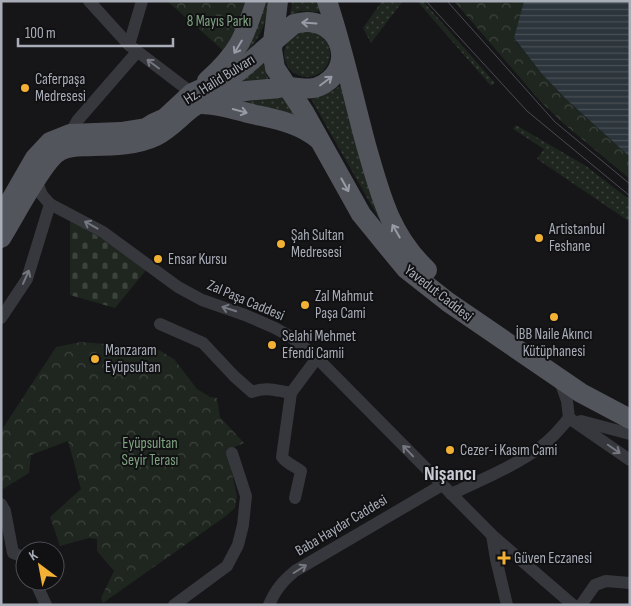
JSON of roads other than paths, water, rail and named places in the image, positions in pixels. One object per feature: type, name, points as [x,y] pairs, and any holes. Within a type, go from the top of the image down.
[{"type":"main road","points":[[256,1],[242,40],[234,54],[192,100],[280,120],[302,129],[322,142]]},
{"type":"main road","points":[[273,42],[294,24],[304,21],[322,24],[331,31],[341,47],[340,64],[330,80],[316,88],[302,90],[288,87],[275,68],[273,59],[273,42],[278,1]]},
{"type":"main road","name":"Yavedut Caddesi","points":[[327,1],[378,188],[390,219],[410,252],[435,277],[524,340],[586,382],[630,405]]},
{"type":"main road","name":"Hz. Halid Bulvarı","points":[[1,217],[35,158],[50,142],[70,134],[105,133],[146,128],[238,72],[273,42]]},
{"type":"main road","name":"Hz. Halid Bulvarı","points":[[192,100],[203,101],[220,94],[288,87]]},
{"type":"main road","name":"Yavedut Caddesi","points":[[288,87],[322,142],[361,214],[406,269],[448,302],[581,393],[630,419]]},
{"type":"main road","name":"Hz. Halid Bulvarı","points":[[1,238],[48,161],[60,150],[71,147],[127,144],[147,140],[166,130],[192,100]]},
{"type":"street","points":[[89,1],[133,48],[192,100]]},
{"type":"street","points":[[70,134],[76,122],[133,48],[142,1]]},
{"type":"street","points":[[1,318],[27,279],[50,204],[42,196],[36,180]]},
{"type":"street","name":"Zal Paşa Caddesi","points":[[50,204],[103,232],[186,291],[202,300],[245,314],[292,337],[317,358],[492,535],[573,605]]},
{"type":"street","points":[[160,324],[203,343],[252,392],[271,388],[291,393]]},
{"type":"street","points":[[295,498],[301,471],[286,462],[282,457],[291,393],[317,358]]},
{"type":"street","points":[[559,378],[568,401],[569,418]]},
{"type":"street","points":[[569,418],[630,434]]},
{"type":"street","points":[[569,418],[630,460]]},
{"type":"street","name":"Baba Haydar Caddesi","points":[[269,605],[274,593],[284,580],[294,572],[446,490],[509,466],[541,447],[569,418]]},
{"type":"street","points":[[174,605],[227,566],[238,545],[243,525],[246,496],[232,453]]},
{"type":"street","points":[[1,504],[4,510],[7,554]]},
{"type":"street","points":[[492,535],[507,605]]},
{"type":"street","points":[[580,605],[595,585],[606,581],[630,583]]},
{"type":"street","points":[[40,591],[46,605]]},
{"type":"tram line","points":[[426,1],[527,111],[630,196]]},
{"type":"tram line","points":[[447,1],[555,122],[630,184]]},
{"type":"place","name":"Caferpaşa Medresesi","points":[[25,88]]},
{"type":"place","name":"Artistanbul Feshane","points":[[539,238]]},
{"type":"place","name":"Şah Sultan Medresesi","points":[[281,244]]},
{"type":"place","name":"Ensar Kursu","points":[[158,259]]},
{"type":"place","name":"Zal Mahmut Paşa Cami","points":[[305,305]]},
{"type":"place","name":"İBB Naile Akıncı Kütüphanesi","points":[[554,317]]},
{"type":"place","name":"Selahi Mehmet Efendi Camii","points":[[272,345]]},
{"type":"place","name":"Manzaram Eyüpsultan","points":[[95,359]]},
{"type":"place","name":"Cezer-i Kasım Cami","points":[[450,450]]},
{"type":"place","name":"Güven Eczanesi","points":[[504,558]]},
{"type":"district","name":"Nişancı","points":[[450,473]]},
{"type":"park label","name":"8 Mayıs Parkı","points":[[219,21]]},
{"type":"park label","name":"Eyüpsultan Seyir Terası","points":[[150,452]]}]
